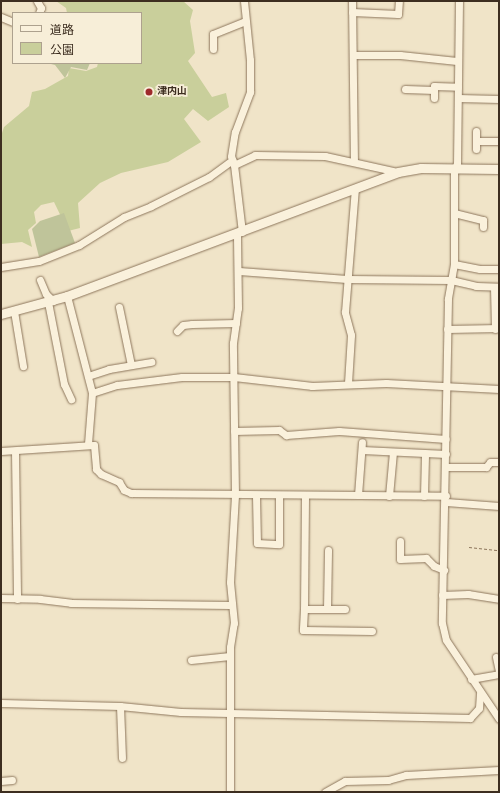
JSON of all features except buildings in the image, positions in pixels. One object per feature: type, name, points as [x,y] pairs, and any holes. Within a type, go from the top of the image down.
[{"type":"street","points":[[38,1],[41,8],[39,12]]},
{"type":"street","points":[[230,792],[232,713],[230,656],[234,623],[230,605],[232,517],[235,495],[233,342],[236,323],[239,271],[239,233],[233,163],[231,156],[235,132],[250,92],[244,1]]},
{"type":"street","points":[[352,1],[354,161]]},
{"type":"street","points":[[352,12],[398,14],[399,1]]},
{"type":"street","points":[[458,1],[456,61],[458,98],[455,168],[454,264],[451,280],[447,329],[446,499],[442,595],[443,632],[471,679],[499,719]]},
{"type":"street","points":[[1,17],[12,22]]},
{"type":"street","points":[[212,49],[212,34],[246,21]]},
{"type":"street","points":[[352,55],[400,55],[456,61]]},
{"type":"street","points":[[434,98],[434,86],[458,87]]},
{"type":"street","points":[[405,89],[434,90]]},
{"type":"street","points":[[458,98],[499,99]]},
{"type":"street","points":[[476,131],[476,149]]},
{"type":"street","points":[[476,140],[499,141]]},
{"type":"street","points":[[1,267],[38,261],[79,245],[124,217],[182,192],[233,163],[255,155],[274,154],[325,156],[354,161],[398,172]]},
{"type":"street","points":[[1,314],[51,302],[239,233],[398,172],[409,169],[499,169]]},
{"type":"street","points":[[348,383],[351,335],[345,312],[355,188]]},
{"type":"street","points":[[454,213],[483,220],[483,227]]},
{"type":"street","points":[[454,264],[480,269],[499,269]]},
{"type":"street","points":[[239,271],[347,279],[451,280],[476,286],[496,287],[497,328],[447,329]]},
{"type":"street","points":[[40,280],[51,302],[64,384],[71,399]]},
{"type":"street","points":[[67,296],[92,393],[88,444]]},
{"type":"street","points":[[119,307],[131,365]]},
{"type":"street","points":[[14,311],[23,366]]},
{"type":"street","points":[[177,332],[183,325],[236,323]]},
{"type":"street","points":[[88,376],[131,365],[151,362]]},
{"type":"street","points":[[92,393],[117,385],[156,379],[234,377],[312,386],[348,383],[499,389]]},
{"type":"street","points":[[234,430],[279,430],[286,435],[339,431],[446,439]]},
{"type":"street","points":[[1,452],[88,444],[94,445],[96,469],[101,474],[119,482],[124,490],[131,493],[305,497],[424,496],[499,506]]},
{"type":"street","points":[[358,496],[362,446],[393,452],[446,454]]},
{"type":"street","points":[[15,451],[17,599]]},
{"type":"street","points":[[389,496],[393,452]]},
{"type":"street","points":[[424,496],[425,454]]},
{"type":"street","points":[[446,467],[486,467],[490,462],[499,462]]},
{"type":"street","points":[[256,496],[257,543],[279,544],[280,496]]},
{"type":"street","points":[[305,497],[303,630],[372,631]]},
{"type":"street","points":[[400,541],[400,559],[426,558],[434,566],[444,570]]},
{"type":"street","points":[[327,609],[328,550]]},
{"type":"street","points":[[442,595],[468,594],[499,599]]},
{"type":"street","points":[[1,598],[71,603],[230,605]]},
{"type":"street","points":[[304,609],[346,609]]},
{"type":"street","points":[[191,660],[230,656]]},
{"type":"street","points":[[496,657],[499,671]]},
{"type":"street","points":[[471,679],[499,674]]},
{"type":"street","points":[[1,703],[120,706],[181,712],[470,718],[479,708],[480,692]]},
{"type":"street","points":[[120,706],[122,758]]},
{"type":"street","points":[[325,792],[345,780],[388,780],[406,775],[499,770]]},
{"type":"street","points":[[1,781],[12,780]]},
{"type":"path","points":[[469,547],[499,550]]},
{"type":"green space","points":[[56,1],[183,1],[193,10],[190,21],[195,53],[188,61],[212,97],[226,93],[229,107],[208,121],[193,109],[184,119],[201,142],[168,162],[121,173],[100,183],[78,203],[80,228],[68,231],[54,202],[41,205],[34,212],[36,223],[28,230],[32,247],[22,242],[1,244],[1,136],[4,127],[29,106],[32,92],[45,89],[68,76],[69,68],[86,71],[97,67],[98,64],[142,64],[142,12],[67,12],[66,8]]},
{"type":"green space","points":[[51,64],[90,64],[87,70],[71,67],[65,78],[55,65]]},
{"type":"green space","points":[[64,213],[75,243],[39,257],[32,229],[40,221]]},
{"type":"place","name":"津内山","points":[[149,92]]}]
